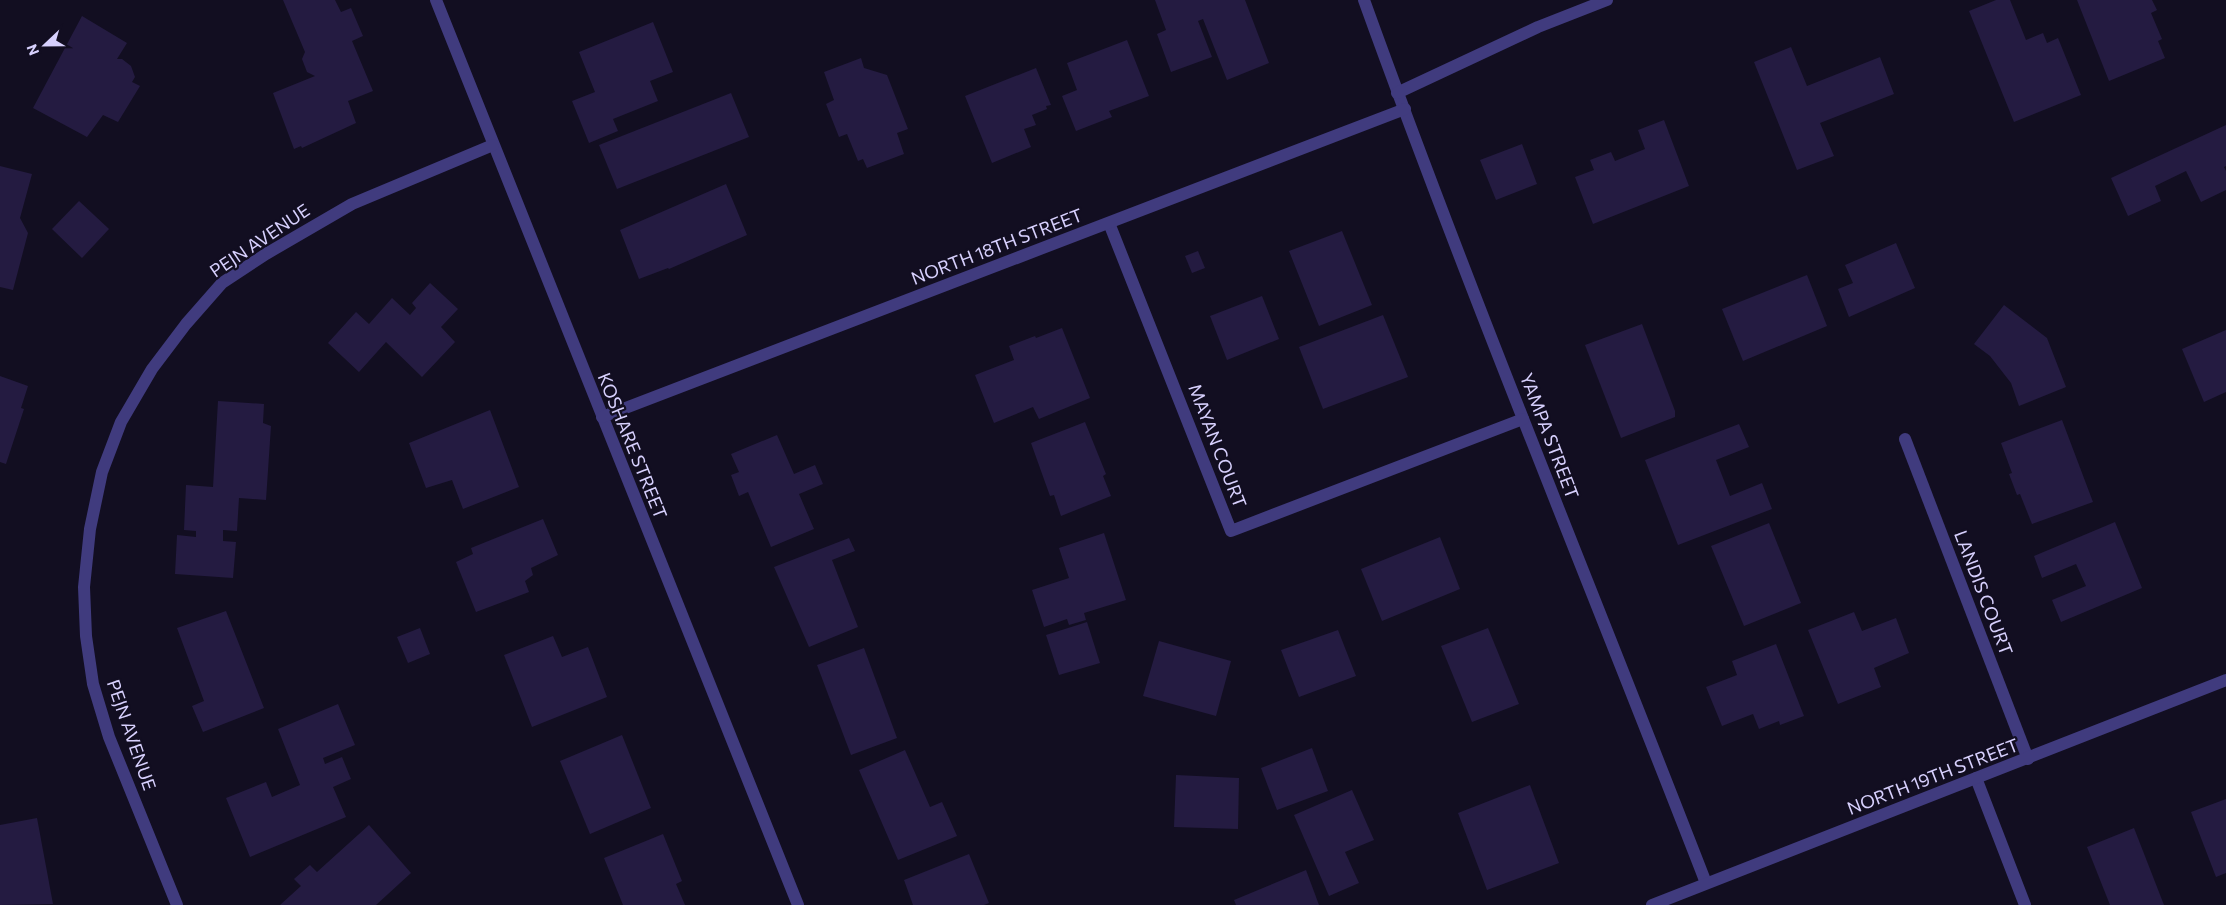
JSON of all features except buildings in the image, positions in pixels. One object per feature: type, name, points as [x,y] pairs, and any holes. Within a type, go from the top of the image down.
[{"type":"street","name":"KOSHARE STREET","points":[[436,0],[798,905]]},
{"type":"street","name":"YAMPA STREET","points":[[1364,0],[1523,419],[1706,883]]},
{"type":"street","points":[[1398,93],[1538,27],[1607,0]]},
{"type":"street","name":"NORTH 18TH STREET","points":[[602,417],[1405,109]]},
{"type":"street","name":"PEJN AVENUE","points":[[177,905],[109,737],[93,684],[86,636],[84,587],[90,529],[102,472],[121,422],[152,369],[186,324],[222,283],[266,254],[352,204],[493,145]]},
{"type":"street","name":"MAYAN COURT","points":[[1109,223],[1231,531],[1523,419]]},
{"type":"street","name":"LANDIS COURT","points":[[1904,439],[2028,759]]},
{"type":"street","name":"NORTH 19TH STREET","points":[[1652,905],[2226,680]]},
{"type":"street","points":[[1976,778],[2025,905]]}]
